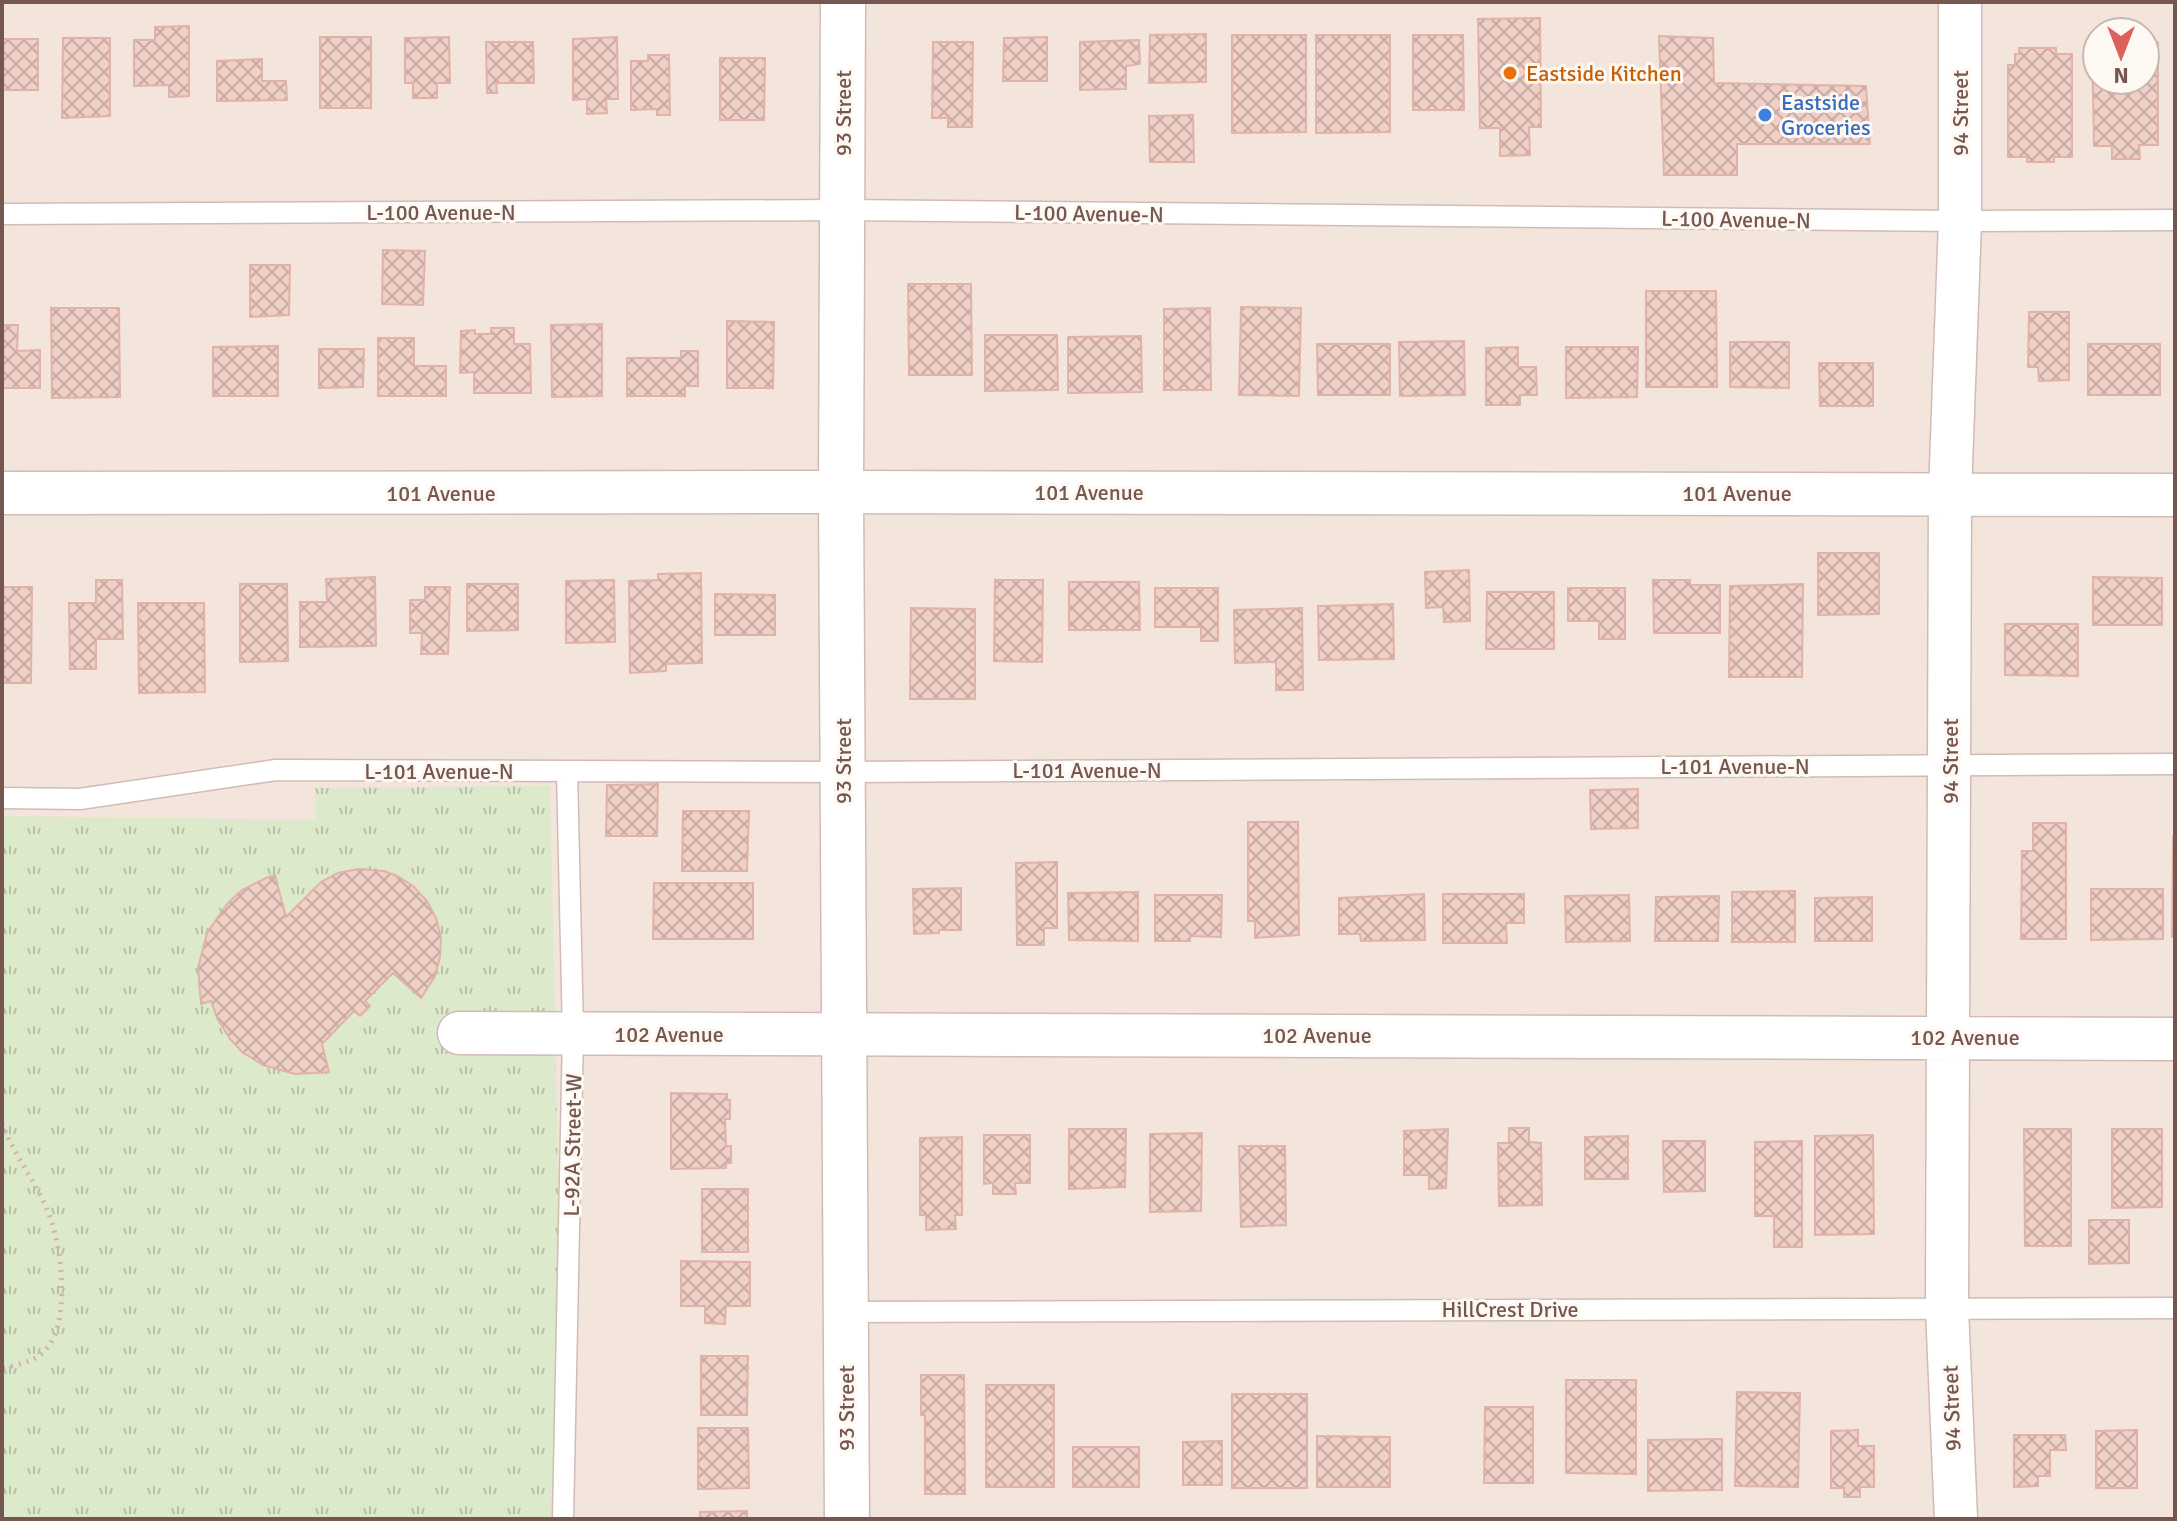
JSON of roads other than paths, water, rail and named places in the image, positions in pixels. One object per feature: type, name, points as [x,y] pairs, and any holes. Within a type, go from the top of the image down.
[{"type":"street","name":"93 Street","points":[[843,2],[841,492],[847,1519]]},
{"type":"street","name":"94 Street","points":[[1956,1519],[1947,1308],[1950,493],[1960,221],[1960,2]]},
{"type":"street","name":"101 Avenue","points":[[2,493],[2175,495]]},
{"type":"street","name":"102 Avenue","points":[[459,1033],[2175,1039]]},
{"type":"lane","name":"L-100 Avenue-N","points":[[2,214],[842,210],[1960,221],[2175,220]]},
{"type":"lane","name":"L-101 Avenue-N","points":[[2,798],[80,799],[276,770],[843,772],[2175,764]]},
{"type":"lane","name":"L-92A Street-W","points":[[563,1519],[573,1033],[567,771]]},
{"type":"lane","name":"HillCrest Drive","points":[[846,1312],[2175,1308]]},
{"type":"place","name":"Eastside Kitchen","points":[[1510,73]]},
{"type":"place","name":"Eastside Groceries","points":[[1765,115]]}]
